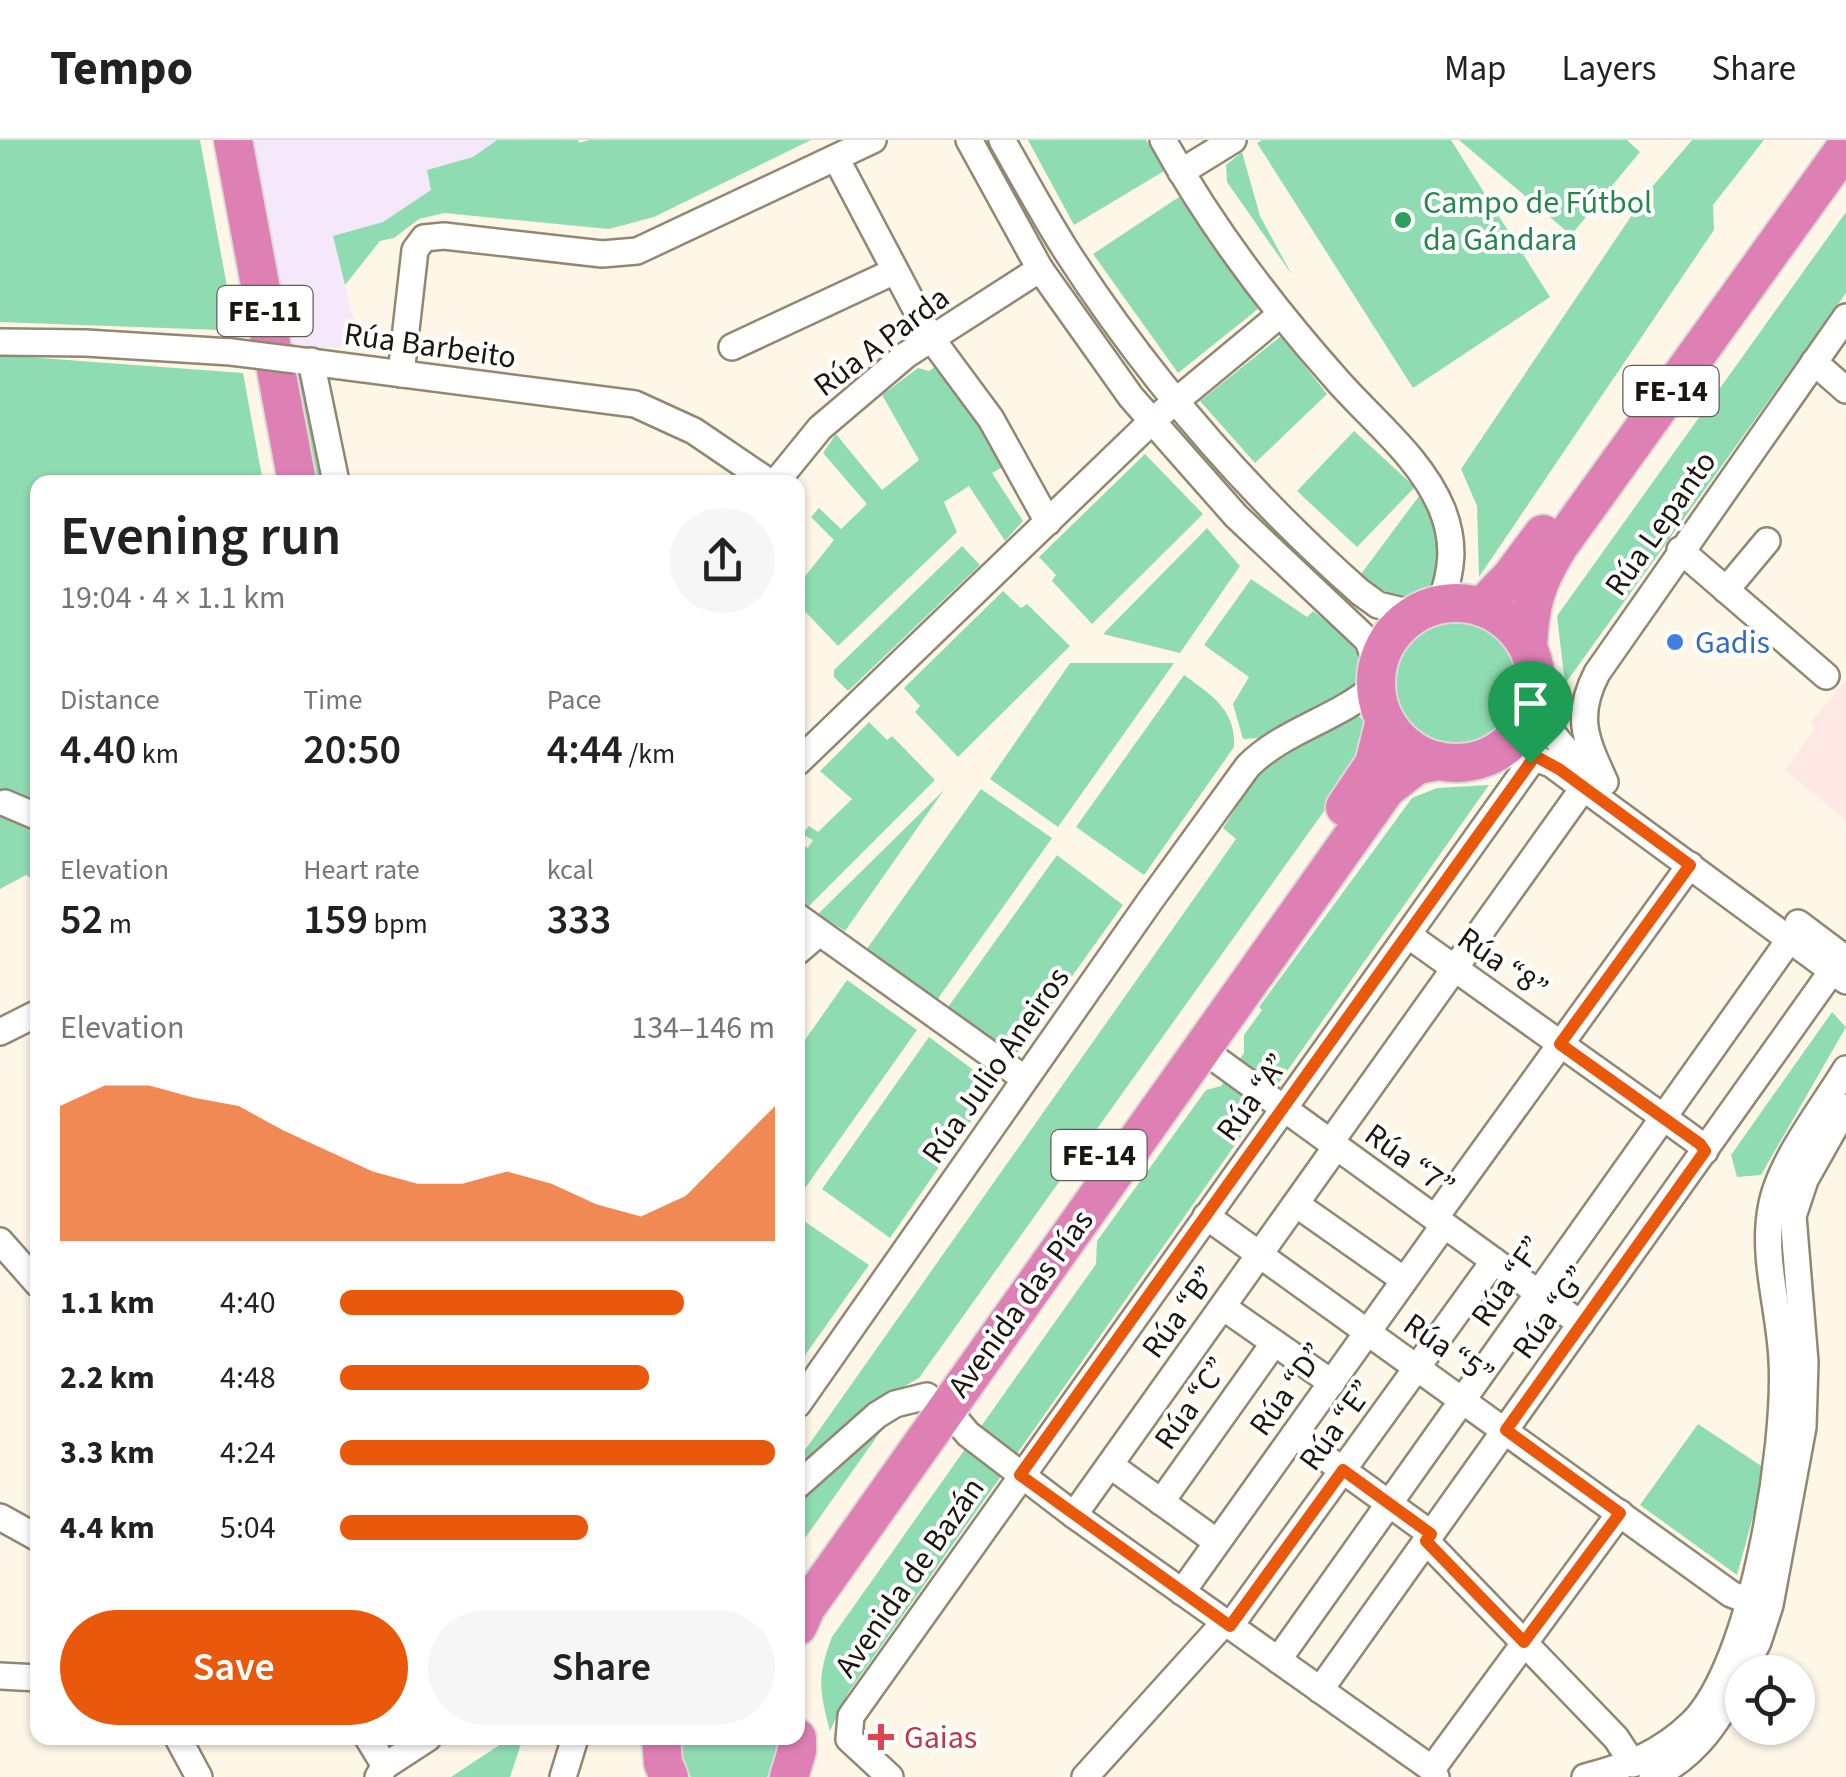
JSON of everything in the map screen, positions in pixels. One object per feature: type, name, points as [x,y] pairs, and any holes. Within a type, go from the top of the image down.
[{"type":"highway","name":"FE-11","points":[[212,140],[274,475]]},
{"type":"highway","name":"FE-11","points":[[233,140],[296,475]]},
{"type":"highway","name":"FE-14","points":[[1482,607],[1526,558],[1822,140]]},
{"type":"highway","name":"FE-14","points":[[1528,647],[1530,608],[1540,577],[1559,546],[1846,147]]},
{"type":"highway","points":[[1455,603],[1482,607],[1508,623],[1528,647],[1536,678],[1535,695],[1523,726],[1502,748],[1460,763],[1439,761],[1407,746],[1380,691],[1392,636],[1428,610],[1455,603]]},
{"type":"highway","name":"Avenida das Pías","points":[[805,1610],[939,1398],[1368,775],[1379,751],[1380,691]]},
{"type":"highway","name":"Avenida das Pías","points":[[805,1573],[1202,1049],[1386,789],[1417,765],[1439,761]]},
{"type":"highway","points":[[789,1777],[797,1745]]},
{"type":"street","points":[[401,374],[415,250],[424,238],[444,236],[602,254],[637,251],[872,140]]},
{"type":"street","points":[[968,140],[1040,268],[1152,422],[1236,516],[1368,641],[1380,691]]},
{"type":"street","points":[[1002,140],[1067,252],[1175,402],[1258,494],[1344,578],[1378,605],[1428,610],[1453,563],[1448,528],[1431,487],[1410,458],[1281,314],[1180,172],[1162,140]]},
{"type":"street","points":[[1180,172],[1232,140]]},
{"type":"street","points":[[836,158],[930,338],[991,418],[1048,522]]},
{"type":"street","name":"Rúa A Parda","points":[[779,475],[820,428],[930,338],[1040,268]]},
{"type":"street","name":"Rúa A Parda","points":[[732,346],[895,271]]},
{"type":"street","points":[[805,755],[1152,422],[1281,314]]},
{"type":"street","name":"Rúa Lepanto","points":[[1594,785],[1586,740],[1584,706],[1588,689],[1680,550],[1846,316]]},
{"type":"street","name":"Rúa Barbeito","points":[[0,342],[231,352],[635,404],[694,431],[762,475]]},
{"type":"street","points":[[303,361],[334,475]]},
{"type":"street","points":[[1814,362],[1846,390]]},
{"type":"street","points":[[1726,590],[1768,542]]},
{"type":"street","points":[[1680,550],[1826,676]]},
{"type":"street","name":"Rúa Julio Aneiros","points":[[805,1394],[1248,766],[1262,752],[1380,691]]},
{"type":"street","points":[[1535,695],[1548,730],[1594,785],[1690,865],[1790,939],[1842,970]]},
{"type":"street","points":[[1490,754],[1535,756],[1594,785],[1842,970]]},
{"type":"street","name":"Rúa “A”","points":[[1020,1475],[1535,756]]},
{"type":"street","name":"Rúa “B”","points":[[1074,1515],[1296,1204],[1454,968],[1594,785]]},
{"type":"street","points":[[5,804],[30,814]]},
{"type":"street","name":"Rúa “D”","points":[[1182,1592],[1404,1280],[1560,1044],[1690,865]]},
{"type":"street","points":[[805,922],[1025,1079]]},
{"type":"street","points":[[805,946],[819,933]]},
{"type":"street","name":"Rúa “8”","points":[[1408,935],[1705,1151]]},
{"type":"street","name":"Rúa “F”","points":[[1278,1660],[1790,939]]},
{"type":"street","name":"Rúa “G”","points":[[1320,1690],[1705,1151],[1842,970]]},
{"type":"street","points":[[0,1032],[30,1017]]},
{"type":"street","name":"Rúa “7”","points":[[1202,1049],[1581,1324]]},
{"type":"street","points":[[1642,1770],[1695,1721],[1741,1636],[1751,1602],[1780,1424],[1783,1362],[1770,1254],[1771,1208],[1786,1168],[1846,1069]]},
{"type":"street","points":[[1752,1655],[1770,1605],[1803,1427],[1806,1362],[1793,1216],[1805,1180],[1846,1108]]},
{"type":"street","points":[[1296,1204],[1404,1280]]},
{"type":"street","name":"Rúa “5”","points":[[1206,1216],[1731,1594],[1751,1602]]},
{"type":"street","points":[[0,1241],[30,1275]]},
{"type":"street","name":"Rúa “E”","points":[[1086,1777],[1228,1624],[1494,1261]]},
{"type":"street","points":[[1223,1307],[1332,1383]]},
{"type":"street","name":"Rúa “C”","points":[[1162,1502],[1274,1342]]},
{"type":"street","points":[[805,1479],[877,1415],[895,1404],[939,1398],[962,1429],[1020,1475],[1434,1773],[1524,1642],[1620,1513]]},
{"type":"street","points":[[1294,1435],[1389,1504],[1428,1538],[1642,1770]]},
{"type":"street","points":[[1110,1465],[1217,1542]]},
{"type":"street","name":"Avenida de Bazán","points":[[890,1777],[848,1739],[851,1716],[1020,1475]]},
{"type":"street","points":[[0,1517],[30,1526]]},
{"type":"street","points":[[0,1676],[30,1678]]},
{"type":"street","points":[[1585,1777],[1642,1770],[1686,1758],[1708,1734],[1725,1705]]},
{"type":"street","points":[[182,1745],[199,1777]]},
{"type":"street","points":[[371,1745],[382,1771],[418,1745]]},
{"type":"street","points":[[563,1777],[572,1745]]},
{"type":"shaded area","points":[[244,140],[497,140],[473,157],[427,170],[432,190],[383,222],[333,236],[360,346],[288,350]]},
{"type":"shaded area","points":[[1844,682],[1846,820],[1785,770],[1815,728],[1810,723]]},
{"type":"green space","points":[[0,140],[200,140],[228,292],[222,293],[219,330],[0,322]]},
{"type":"green space","points":[[497,140],[811,140],[654,217],[609,229],[444,213],[419,219],[394,238],[380,241],[345,285],[333,236],[383,222],[431,190],[427,170],[473,157]]},
{"type":"green space","points":[[1028,140],[1146,140],[1164,171],[1074,225]]},
{"type":"green space","name":"Campo de Fútbol da Gándara","points":[[1451,140],[1550,297],[1413,388],[1257,143]]},
{"type":"green space","name":"Campo de Fútbol da Gándara","points":[[1459,140],[1627,140],[1640,152],[1571,235]]},
{"type":"green space","points":[[1692,140],[1764,140],[1713,205],[1714,230],[1479,577],[1477,506],[1461,469],[1646,194]]},
{"type":"green space","points":[[1242,152],[1260,216],[1292,275],[1227,182],[1226,165]]},
{"type":"green space","points":[[1179,197],[1258,309],[1178,373],[1093,254]]},
{"type":"green space","points":[[1846,212],[1846,293],[1565,684],[1557,616]]},
{"type":"green space","points":[[1281,336],[1327,394],[1255,463],[1200,401]]},
{"type":"green space","points":[[0,355],[243,373],[262,475],[30,475],[30,878],[26,875],[0,889]]},
{"type":"green space","points":[[942,362],[1008,464],[992,473],[1023,521],[1005,541],[969,486],[944,502],[957,532],[838,646],[805,611],[805,576],[834,540],[811,517],[819,508],[841,529],[867,504],[823,453],[836,434],[882,490],[919,460],[882,395],[918,368],[929,371]]},
{"type":"green space","points":[[305,375],[324,475],[310,475],[292,376]]},
{"type":"green space","points":[[1354,431],[1415,487],[1357,547],[1297,491]]},
{"type":"green space","points":[[1145,454],[1203,514],[1092,624],[1052,581],[1056,575],[1039,557]]},
{"type":"green space","points":[[1422,492],[1438,537],[1436,585],[1415,595],[1397,596],[1361,574]]},
{"type":"green space","points":[[1207,528],[1240,566],[1180,653],[1103,634]]},
{"type":"green space","points":[[962,546],[980,565],[848,691],[834,677],[834,670]]},
{"type":"green space","points":[[1251,579],[1307,617],[1313,611],[1335,628],[1355,648],[1362,671],[1345,695],[1260,738],[1243,739],[1233,704],[1249,677],[1204,645]]},
{"type":"green space","points":[[1003,591],[1021,608],[1027,604],[1070,646],[958,757],[915,712],[920,706],[904,688]]},
{"type":"green space","points":[[1457,617],[1482,622],[1504,636],[1518,658],[1523,683],[1518,708],[1504,730],[1482,744],[1457,749],[1432,744],[1410,730],[1396,708],[1391,683],[1396,658],[1410,636],[1432,622]]},
{"type":"green space","points":[[1070,663],[1174,663],[1058,827],[990,779]]},
{"type":"green space","points":[[1184,675],[1220,704],[1231,723],[1234,747],[1144,875],[1076,827]]},
{"type":"green space","points":[[1358,716],[1365,721],[1357,758],[1337,793],[919,1378],[865,1409],[805,1463],[805,1450],[1236,839],[1223,828],[1258,774]]},
{"type":"green space","points":[[869,722],[887,740],[892,736],[935,780],[808,907],[805,846],[808,848],[813,840],[805,836],[805,831],[809,826],[818,832],[852,799],[820,771]]},
{"type":"green space","points":[[1489,785],[848,1693],[830,1731],[821,1683],[832,1637],[1096,1264],[1097,1241],[1206,1090],[1221,1086],[1244,1053],[1244,1035],[1262,1010],[1259,1007],[1412,798],[1437,788]]},
{"type":"green space","points":[[981,789],[1052,838],[937,1000],[866,950]]},
{"type":"green space","points":[[944,790],[845,931],[818,914]]},
{"type":"green space","points":[[1057,855],[1123,905],[1015,1056],[948,1007]]},
{"type":"green space","points":[[847,980],[917,1030],[805,1188],[805,1040]]},
{"type":"green space","points":[[1832,1012],[1846,1027],[1761,1175],[1737,1177],[1731,1155]]},
{"type":"green space","points":[[929,1037],[995,1086],[890,1238],[822,1189]]},
{"type":"green space","points":[[805,1222],[869,1265],[805,1355]]},
{"type":"green space","points":[[888,1421],[805,1538],[805,1486]]},
{"type":"green space","points":[[1698,1424],[1766,1469],[1737,1575],[1640,1505]]},
{"type":"green space","points":[[499,1745],[521,1745],[510,1777],[451,1777]]},
{"type":"green space","points":[[679,1745],[779,1745],[775,1767],[767,1777],[691,1777],[680,1758]]},
{"type":"place","name":"Campo de Fútbol da Gándara","points":[[1403,220]]},
{"type":"place","name":"Gadis","points":[[1675,642]]},
{"type":"place","name":"Gaias","points":[[881,1737]]},
{"type":"route","points":[[1535,756],[1545,760],[1690,865],[1560,1044],[1705,1151],[1506,1430],[1620,1513],[1524,1642],[1426,1541],[1431,1534],[1343,1470],[1230,1626],[1020,1475],[1530,763],[1535,756]]}]
